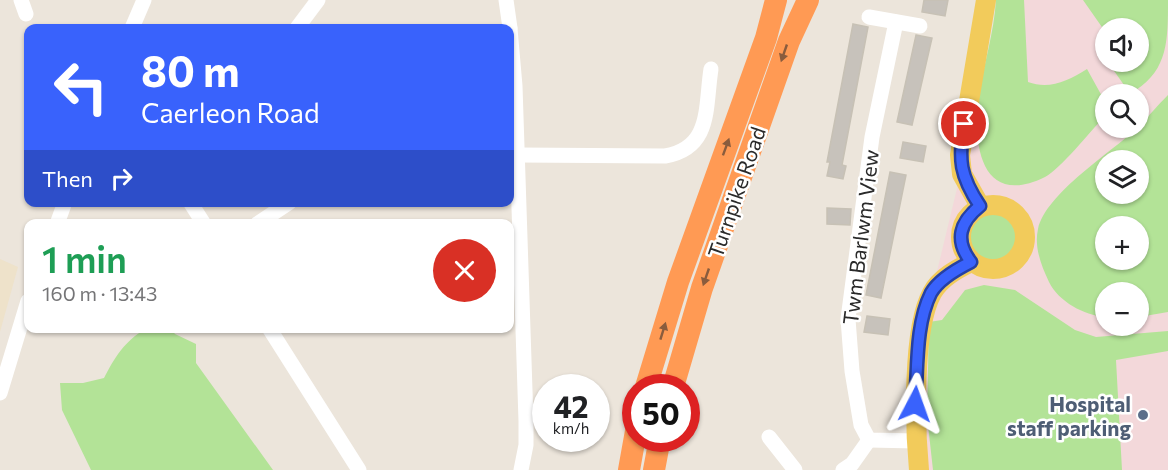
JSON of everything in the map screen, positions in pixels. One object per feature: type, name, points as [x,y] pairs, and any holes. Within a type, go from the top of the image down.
[{"type":"highway","name":"Turnpike Road","points":[[650,374],[678,282],[766,38],[776,0]]},
{"type":"highway","name":"Turnpike Road","points":[[677,374],[720,237],[789,41],[808,0]]},
{"type":"highway","points":[[629,470],[632,452]]},
{"type":"highway","points":[[654,470],[657,452]]},
{"type":"main road","points":[[980,206],[962,174],[960,145],[986,0]]},
{"type":"main road","points":[[998,205],[1018,216],[1026,236],[1024,248],[1011,265],[989,270],[971,262],[964,253],[960,233],[969,214],[980,206],[998,205]]},
{"type":"main road","points":[[919,470],[915,404],[925,312],[932,292],[946,277],[971,262]]},
{"type":"street","points":[[134,24],[144,0]]},
{"type":"street","points":[[300,24],[318,0]]},
{"type":"street","points":[[506,0],[509,24]]},
{"type":"street","points":[[869,16],[920,26]]},
{"type":"street","name":"Twm Barlwm View","points":[[869,440],[861,425],[852,371],[848,319],[872,137],[896,22]]},
{"type":"street","points":[[518,155],[665,156],[680,154],[691,148],[699,139],[711,69]]},
{"type":"street","points":[[514,110],[518,155],[516,305],[526,429],[521,470]]},
{"type":"street","points":[[264,219],[282,207]]},
{"type":"street","points":[[0,393],[24,315]]},
{"type":"street","points":[[272,333],[359,470]]},
{"type":"street","points":[[769,437],[795,470]]},
{"type":"street","points":[[843,470],[852,464],[869,440],[916,441]]},
{"type":"shaded area","points":[[996,0],[1168,0],[1168,470],[926,470],[924,420],[932,292],[994,28]]},
{"type":"shaded area","points":[[0,259],[18,267],[0,332]]},
{"type":"green space","points":[[996,0],[1024,0],[1028,82],[1051,85],[1087,69],[1095,84],[1095,127],[1051,173],[1023,185],[1006,184],[994,178],[985,166],[980,150],[977,113]]},
{"type":"green space","points":[[1083,0],[1168,0],[1168,28],[1164,52],[1160,63],[1147,82],[1123,84],[1115,72],[1149,72],[1149,18],[1096,18]]},
{"type":"green space","points":[[1168,95],[1168,312],[1149,315],[1149,282],[1095,282],[1095,316],[1089,314],[1073,306],[1053,289],[1041,263],[1038,229],[1053,201],[1095,163],[1095,204],[1149,204],[1149,150],[1111,150],[1126,138],[1149,138],[1149,115]]},
{"type":"green space","points":[[993,213],[1010,220],[1017,237],[1010,254],[993,261],[976,254],[969,237],[976,220]]},
{"type":"green space","points":[[984,285],[1015,290],[1075,330],[1096,337],[1149,336],[1149,333],[1168,331],[1168,351],[1116,360],[1122,470],[933,470],[927,416],[929,322],[942,320],[965,290]]},
{"type":"green space","points":[[139,333],[174,333],[196,344],[196,363],[273,470],[91,470],[62,410],[60,383],[83,383],[104,378],[121,350]]},
{"type":"building","points":[[924,0],[948,0],[945,16],[922,12]]},
{"type":"building","points":[[853,24],[868,27],[842,165],[846,166],[843,179],[827,176],[830,162],[827,162]]},
{"type":"building","points":[[916,35],[932,38],[912,125],[897,122]]},
{"type":"building","points":[[903,142],[926,146],[923,162],[900,158]]},
{"type":"building","points":[[890,172],[906,175],[881,298],[866,295]]},
{"type":"building","points":[[827,208],[851,209],[850,225],[827,224]]},
{"type":"building","points":[[867,316],[890,319],[888,335],[864,332]]},
{"type":"place","name":"Hospital staff parking","points":[[1143,415]]},
{"type":"route","points":[[915,404],[925,312],[932,292],[946,277],[971,262],[964,253],[960,233],[969,214],[980,206],[962,174],[960,145],[964,124]]}]
